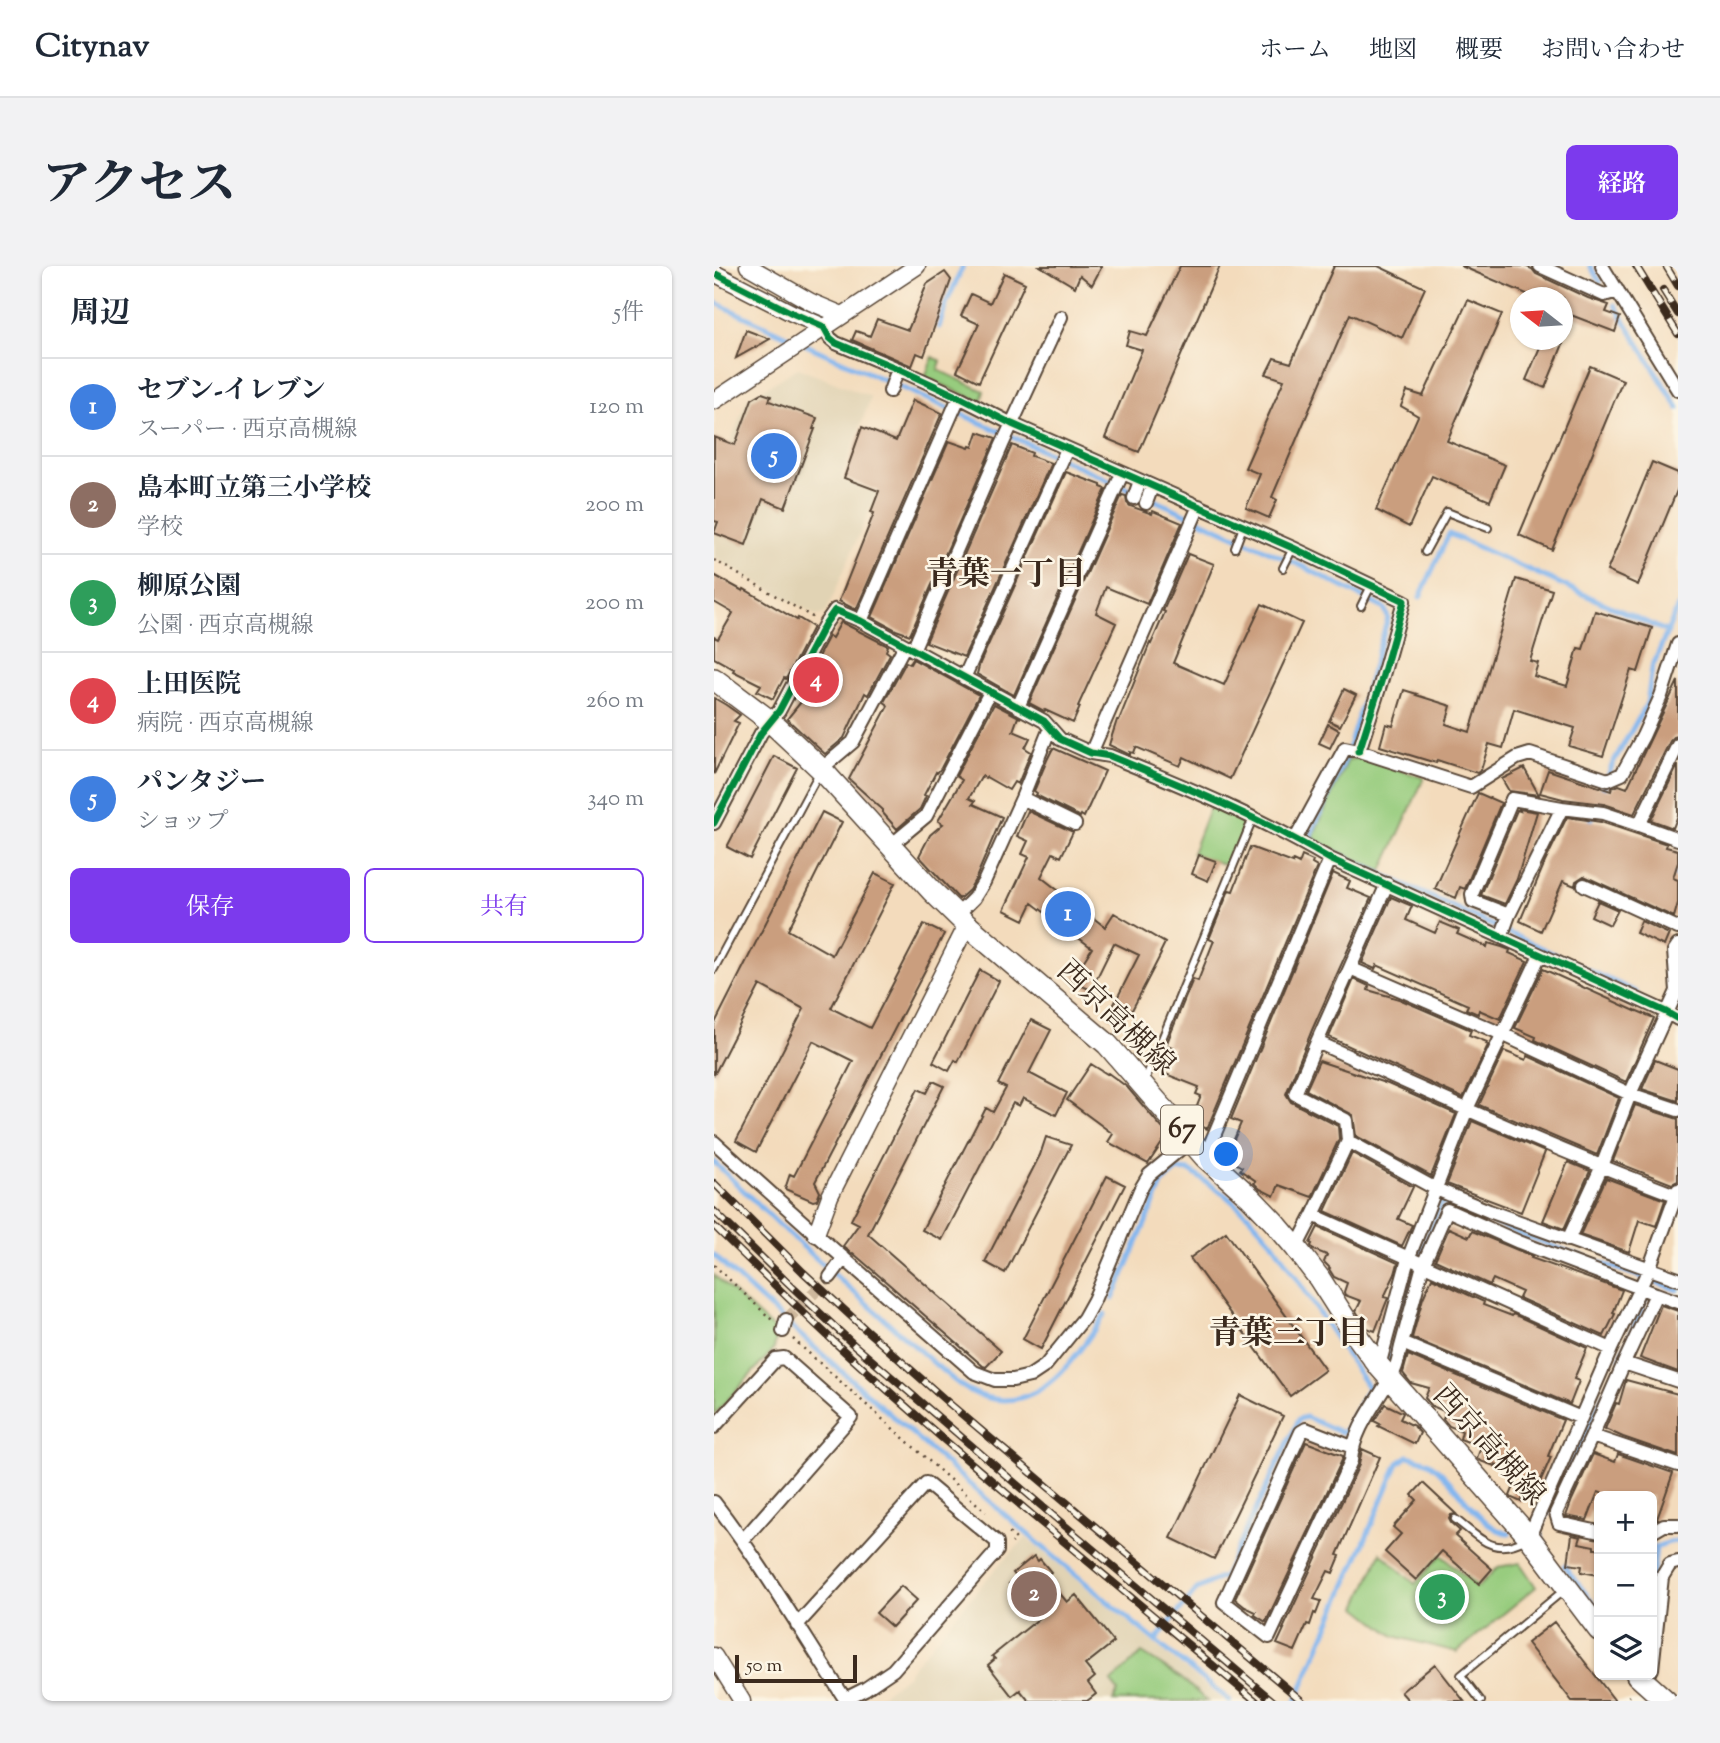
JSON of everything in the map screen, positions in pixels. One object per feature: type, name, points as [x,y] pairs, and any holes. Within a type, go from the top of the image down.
[{"type":"main road","name":"西京高槻線","points":[[714,678],[770,722],[821,769],[932,891],[962,920],[1107,1044],[1205,1157],[1250,1197],[1296,1248],[1385,1372],[1529,1537],[1594,1623]]},
{"type":"street","points":[[748,266],[811,302],[842,315]]},
{"type":"street","points":[[714,401],[917,266]]},
{"type":"street","points":[[1540,266],[1604,295],[1618,290]]},
{"type":"street","points":[[1602,266],[1678,390]]},
{"type":"street","points":[[714,273],[824,327],[836,343],[897,372],[1405,601],[1381,682],[1354,750],[1296,838]]},
{"type":"street","points":[[821,769],[853,742],[909,648],[1061,317]]},
{"type":"street","points":[[890,391],[897,372]]},
{"type":"street","points":[[861,621],[958,400]]},
{"type":"street","points":[[964,678],[1067,449]]},
{"type":"street","points":[[1018,707],[1122,474]]},
{"type":"street","points":[[1140,501],[1146,485]]},
{"type":"street","points":[[1091,753],[1199,506]]},
{"type":"street","points":[[714,823],[761,733],[779,711],[835,610],[861,621],[1044,721],[1060,739],[1217,799],[1296,838],[1330,859],[1678,1019]]},
{"type":"street","points":[[1354,750],[1471,788],[1517,758],[1530,754],[1604,779],[1622,774],[1661,696],[1678,644]]},
{"type":"street","points":[[890,846],[926,816],[990,692]]},
{"type":"street","points":[[816,1234],[830,1195],[903,1054],[962,920],[984,883],[1050,728]]},
{"type":"street","points":[[1639,825],[1678,745]]},
{"type":"street","points":[[1022,797],[1075,824]]},
{"type":"street","points":[[1509,915],[1473,901],[1472,894],[1512,799],[1595,812],[1678,839]]},
{"type":"street","points":[[1502,937],[1509,915],[1562,808]]},
{"type":"street","points":[[1205,1157],[1330,859]]},
{"type":"street","points":[[1296,1248],[1348,1141],[1346,1120],[1294,1094],[1387,884]]},
{"type":"street","points":[[1584,886],[1676,927]]},
{"type":"street","points":[[1568,1240],[1677,991],[1674,951],[1677,947]]},
{"type":"street","points":[[1352,1447],[1306,1429],[1301,1432],[1224,1602],[1269,1637],[1351,1461],[1352,1447],[1376,1399],[1436,1189],[1466,1110],[1540,955]]},
{"type":"street","points":[[1350,968],[1502,1034],[1630,1094],[1678,1110]]},
{"type":"street","points":[[1317,1042],[1466,1110],[1602,1166],[1677,1193],[1625,1363],[1556,1513],[1559,1523],[1594,1531]]},
{"type":"street","points":[[714,1142],[974,1372],[995,1380],[1013,1380],[1030,1376],[1045,1366],[1084,1318],[1149,1175],[1191,1140]]},
{"type":"street","points":[[1348,1141],[1436,1189],[1568,1240],[1678,1302]]},
{"type":"street","points":[[1385,1372],[1394,1373],[1402,1343],[1415,1262],[1447,1210],[1519,1242],[1647,1285],[1678,1279]]},
{"type":"street","points":[[1313,1215],[1611,1349]]},
{"type":"street","points":[[830,1277],[844,1258]]},
{"type":"street","points":[[1529,1537],[1611,1349],[1647,1285]]},
{"type":"street","points":[[1402,1343],[1581,1418]]},
{"type":"street","points":[[714,1427],[776,1359],[784,1358],[851,1417],[743,1540]]},
{"type":"street","points":[[1625,1363],[1678,1381]]},
{"type":"street","points":[[1592,1436],[1678,1465]]},
{"type":"street","points":[[714,1502],[743,1540],[797,1625],[845,1699],[893,1670],[997,1551],[997,1542],[926,1483],[797,1625]]},
{"type":"street","points":[[1657,1529],[1664,1525],[1678,1525]]},
{"type":"street","points":[[1651,1681],[1662,1577],[1670,1564],[1678,1562]]},
{"type":"street","points":[[715,1660],[742,1701]]},
{"type":"lane","points":[[1425,552],[1447,512],[1488,528]]},
{"type":"lane","points":[[1235,548],[1243,527]]},
{"type":"lane","points":[[1283,568],[1292,549]]},
{"type":"lane","points":[[1361,606],[1371,587]]},
{"type":"lane","points":[[714,969],[821,769]]},
{"type":"lane","points":[[1142,1084],[1253,818]]},
{"type":"lane","points":[[1455,1518],[1485,1541],[1500,1548],[1509,1547],[1529,1537]]},
{"type":"lane","points":[[1481,1701],[1461,1675],[1567,1587]]},
{"type":"path","points":[[714,560],[825,624]]},
{"type":"path","points":[[714,1265],[785,1325],[985,1512]]},
{"type":"path","points":[[1006,1530],[1016,1539],[1007,1549]]},
{"type":"path","points":[[1623,1701],[1629,1696]]},
{"type":"shaded area","points":[[798,368],[871,397],[841,479],[877,492],[826,613],[817,616],[714,557],[714,485],[747,399]]},
{"type":"shaded area","points":[[1026,1538],[1223,1701],[873,1701],[908,1675],[997,1567]]},
{"type":"green space","points":[[933,357],[941,361],[938,370],[984,391],[981,402],[925,377]]},
{"type":"green space","points":[[1361,757],[1424,778],[1382,871],[1319,843],[1314,834],[1348,760]]},
{"type":"green space","points":[[1211,804],[1247,822],[1228,866],[1192,853]]},
{"type":"green space","points":[[714,1275],[777,1332],[774,1349],[714,1415]]},
{"type":"green space","points":[[1381,1553],[1415,1584],[1441,1555],[1478,1587],[1498,1567],[1520,1563],[1536,1587],[1457,1652],[1394,1636],[1357,1607]]},
{"type":"green space","points":[[1142,1653],[1181,1678],[1207,1701],[1113,1701],[1118,1691],[1111,1682]]},
{"type":"building","points":[[1040,266],[1102,266],[1092,285],[1080,275],[1075,287]]},
{"type":"building","points":[[1180,266],[1220,266],[1139,452],[1105,438],[1142,350],[1126,345],[1130,331],[1147,336]]},
{"type":"building","points":[[1334,266],[1378,266],[1425,288],[1402,338],[1350,314],[1272,497],[1277,500],[1269,518],[1246,508],[1260,474],[1245,468],[1284,380],[1266,374],[1274,358],[1291,363]]},
{"type":"building","points":[[1461,266],[1525,266],[1564,287],[1510,287]]},
{"type":"building","points":[[945,272],[951,280],[924,356],[917,353],[912,366],[852,340],[856,331],[870,336],[877,319],[908,330],[927,284]]},
{"type":"building","points":[[1004,273],[1025,283],[979,382],[957,371],[979,324],[961,316],[971,294],[990,303]]},
{"type":"building","points":[[1573,291],[1609,305],[1606,312],[1620,317],[1615,332],[1573,316]]},
{"type":"building","points":[[1468,300],[1502,314],[1447,441],[1505,465],[1490,501],[1432,476],[1409,527],[1376,510],[1418,416],[1401,406],[1407,391],[1423,396]]},
{"type":"building","points":[[746,330],[770,339],[736,358]]},
{"type":"building","points":[[1539,350],[1561,350],[1545,388],[1526,380]]},
{"type":"building","points":[[1590,366],[1623,380],[1552,550],[1519,535]]},
{"type":"building","points":[[762,393],[771,396],[769,401],[817,418],[785,508],[763,499],[746,545],[714,533],[718,522],[714,521],[714,437],[735,445],[752,399]]},
{"type":"building","points":[[913,400],[942,413],[856,610],[839,601],[874,513],[871,512],[879,491],[844,478],[862,427],[896,441]]},
{"type":"building","points":[[978,432],[996,438],[910,635],[896,630],[872,617],[949,441],[973,447]]},
{"type":"building","points":[[1012,445],[1051,463],[964,657],[926,642]]},
{"type":"building","points":[[1652,462],[1678,473],[1678,488],[1638,585],[1607,571]]},
{"type":"building","points":[[1066,472],[1106,489],[1014,695],[977,674]]},
{"type":"building","points":[[1122,495],[1126,496],[1130,506],[1152,514],[1153,511],[1182,523],[1147,604],[1106,587],[1096,613],[1116,623],[1078,706],[1080,707],[1073,723],[1029,703]]},
{"type":"building","points":[[1188,554],[1214,564],[1173,663],[1224,685],[1262,604],[1302,623],[1230,779],[1184,757],[1180,766],[1136,747],[1130,755],[1109,745],[1117,720]]},
{"type":"building","points":[[714,575],[813,627],[773,699],[757,691],[761,685],[714,658],[714,637],[718,639],[733,613],[714,602]]},
{"type":"building","points":[[1516,579],[1552,590],[1530,661],[1538,663],[1534,676],[1567,686],[1578,648],[1583,649],[1595,611],[1652,628],[1638,672],[1631,670],[1603,756],[1569,746],[1575,728],[1514,709],[1503,748],[1489,744],[1481,770],[1477,773],[1380,746],[1386,724],[1393,726],[1404,690],[1451,706],[1446,724],[1470,732]]},
{"type":"building","points":[[841,622],[888,646],[886,651],[890,654],[868,695],[865,693],[844,738],[825,754],[787,719],[810,691],[802,687],[829,636],[832,638]]},
{"type":"building","points":[[913,659],[979,695],[924,795],[926,796],[920,809],[897,829],[883,810],[849,779],[888,706],[884,702],[906,662],[910,664]]},
{"type":"building","points":[[1678,681],[1678,736],[1670,741],[1634,814],[1604,804],[1540,793],[1548,770],[1611,791],[1619,785],[1627,788]]},
{"type":"building","points":[[1344,689],[1356,695],[1340,726],[1329,721]]},
{"type":"building","points":[[714,698],[740,715],[734,721],[739,723],[714,774]]},
{"type":"building","points":[[994,704],[1021,718],[1018,717],[1013,731],[1030,738],[1025,748],[1031,752],[1018,784],[1014,782],[1009,790],[982,776],[969,798],[975,801],[973,804],[1002,817],[976,878],[969,890],[959,899],[919,856],[930,835],[943,824],[938,821],[962,780],[956,776]]},
{"type":"building","points":[[1328,724],[1339,730],[1330,748],[1319,743]]},
{"type":"building","points":[[1053,748],[1105,771],[1084,817],[1036,795],[1034,791]]},
{"type":"building","points":[[774,756],[797,768],[750,859],[727,847]]},
{"type":"building","points":[[1678,765],[1678,815],[1673,828],[1651,820]]},
{"type":"building","points":[[1524,768],[1539,795],[1509,791],[1502,779]]},
{"type":"building","points":[[1478,793],[1501,803],[1465,889],[1460,887],[1456,898],[1435,889]]},
{"type":"building","points":[[1519,809],[1537,812],[1517,879],[1505,904],[1481,895]]},
{"type":"building","points":[[1028,811],[1073,832],[1061,857],[1053,853],[1041,877],[1105,927],[1114,913],[1165,943],[1123,1023],[1108,1016],[1139,955],[1114,943],[1091,990],[1071,981],[1092,948],[1032,903],[1024,920],[1004,910],[1029,857],[1022,854],[1028,841],[1017,836]]},
{"type":"building","points":[[822,812],[842,822],[788,930],[832,955],[875,873],[895,883],[831,1008],[870,1028],[924,924],[944,934],[815,1182],[820,1192],[817,1200],[813,1201],[785,1189],[790,1174],[794,1176],[853,1061],[813,1041],[756,1152],[736,1141],[804,1009],[760,985],[714,1075],[714,1025]]},
{"type":"building","points":[[1567,817],[1601,822],[1678,850],[1678,862],[1673,878],[1678,880],[1678,903],[1674,917],[1584,876],[1576,881],[1575,886],[1563,881],[1541,931],[1520,921]]},
{"type":"building","points":[[1250,847],[1293,863],[1299,864],[1302,856],[1313,861],[1312,864],[1317,867],[1207,1129],[1191,1121],[1201,1096],[1196,1094],[1199,1087],[1163,1073],[1173,1047],[1166,1045],[1193,979],[1198,981],[1214,941],[1209,939],[1229,890],[1233,891]]},
{"type":"building","points":[[1199,855],[1216,861],[1208,881],[1192,874]]},
{"type":"building","points":[[1333,873],[1350,881],[1347,888],[1371,898],[1286,1094],[1291,1102],[1338,1126],[1339,1139],[1312,1197],[1279,1185],[1274,1196],[1260,1189],[1254,1183],[1256,1181],[1240,1170],[1242,1167],[1226,1158],[1241,1123],[1231,1119]]},
{"type":"building","points":[[1391,897],[1412,906],[1406,920],[1435,933],[1440,922],[1459,930],[1457,934],[1487,947],[1488,943],[1510,950],[1509,953],[1527,961],[1500,1019],[1479,1010],[1478,1014],[1466,1009],[1468,1005],[1377,965],[1375,969],[1362,963]]},
{"type":"building","points":[[1598,901],[1618,910],[1610,925],[1591,916]]},
{"type":"building","points":[[1641,921],[1669,934],[1664,946],[1636,933]]},
{"type":"building","points":[[1543,969],[1654,1018],[1626,1082],[1515,1028]]},
{"type":"building","points":[[980,970],[999,981],[958,1062],[955,1060],[949,1071],[933,1062]]},
{"type":"building","points":[[1354,979],[1369,986],[1368,990],[1399,999],[1471,1030],[1469,1035],[1487,1042],[1488,1045],[1463,1098],[1329,1037]]},
{"type":"building","points":[[1031,1020],[1051,1030],[1029,1073],[1067,1093],[1056,1115],[1023,1098],[1019,1106],[1013,1103],[942,1240],[922,1230],[986,1108],[993,1112],[1006,1088],[998,1084]]},
{"type":"building","points":[[1504,1051],[1526,1060],[1528,1056],[1619,1098],[1597,1155],[1479,1105]]},
{"type":"building","points":[[1655,1060],[1678,1069],[1678,1101],[1642,1089]]},
{"type":"building","points":[[1319,1061],[1388,1084],[1456,1114],[1431,1176],[1356,1136],[1353,1115],[1306,1090]]},
{"type":"building","points":[[1091,1064],[1127,1087],[1169,1136],[1148,1164],[1108,1142],[1113,1134],[1067,1100]]},
{"type":"building","points":[[933,1081],[944,1086],[868,1234],[1001,1351],[986,1367],[843,1246],[859,1224],[851,1220],[918,1089],[927,1093]]},
{"type":"building","points":[[1635,1105],[1678,1119],[1678,1181],[1672,1184],[1613,1161]]},
{"type":"building","points":[[1472,1121],[1545,1152],[1521,1212],[1447,1184]]},
{"type":"building","points":[[1046,1137],[1071,1145],[1005,1273],[985,1262],[1040,1155]]},
{"type":"building","points":[[1352,1153],[1413,1187],[1398,1219],[1412,1225],[1402,1246],[1325,1211]]},
{"type":"building","points":[[1568,1162],[1590,1171],[1564,1229],[1543,1221]]},
{"type":"building","points":[[1107,1176],[1125,1185],[1041,1349],[1023,1339]]},
{"type":"building","points":[[1606,1178],[1665,1200],[1656,1226],[1639,1220],[1629,1252],[1580,1235]]},
{"type":"building","points":[[1318,1227],[1398,1263],[1384,1297],[1388,1298],[1375,1331],[1367,1328],[1356,1311],[1361,1301],[1345,1295],[1347,1283],[1334,1277],[1324,1262],[1327,1255],[1311,1246]]},
{"type":"building","points":[[1449,1228],[1469,1237],[1472,1231],[1532,1256],[1531,1258],[1622,1290],[1613,1313],[1615,1314],[1604,1336],[1519,1298],[1522,1292],[1493,1279],[1490,1285],[1435,1260]]},
{"type":"building","points":[[1226,1232],[1325,1370],[1290,1396],[1190,1258]]},
{"type":"building","points":[[1432,1278],[1484,1302],[1483,1305],[1512,1316],[1513,1314],[1587,1348],[1574,1379],[1579,1381],[1570,1404],[1412,1338],[1423,1298]]},
{"type":"building","points":[[1661,1305],[1678,1311],[1678,1372],[1640,1358]]},
{"type":"building","points":[[1408,1355],[1563,1420],[1536,1491],[1528,1488],[1521,1502],[1510,1496],[1519,1474],[1477,1458],[1481,1447],[1460,1439],[1462,1431],[1449,1426],[1443,1419],[1446,1412],[1432,1406],[1425,1398],[1429,1388],[1411,1383],[1403,1373]]},
{"type":"building","points":[[1626,1380],[1678,1394],[1678,1456],[1605,1429],[1616,1403],[1619,1404]]},
{"type":"building","points":[[1240,1395],[1283,1416],[1214,1559],[1171,1538]]},
{"type":"building","points":[[1385,1404],[1402,1412],[1400,1419],[1414,1426],[1420,1433],[1415,1444],[1378,1426],[1380,1424],[1374,1421]]},
{"type":"building","points":[[1306,1442],[1343,1458],[1266,1622],[1235,1599]]},
{"type":"building","points":[[1362,1449],[1380,1457],[1337,1555],[1340,1556],[1333,1573],[1328,1571],[1314,1599],[1321,1601],[1316,1614],[1314,1613],[1310,1625],[1307,1624],[1295,1651],[1277,1644],[1359,1465]]},
{"type":"building","points":[[1593,1454],[1615,1462],[1618,1454],[1673,1473],[1657,1519],[1657,1491],[1594,1491],[1594,1502],[1587,1520],[1566,1516]]},
{"type":"building","points":[[1423,1483],[1456,1514],[1449,1519],[1460,1531],[1455,1536],[1492,1569],[1479,1584],[1442,1551],[1416,1580],[1385,1552],[1401,1534],[1393,1527],[1417,1500],[1412,1495]]},
{"type":"building","points":[[1572,1535],[1581,1537],[1579,1543],[1594,1546],[1594,1574],[1581,1572],[1582,1566],[1568,1564]]},
{"type":"building","points":[[1034,1556],[1051,1572],[1046,1577],[1067,1602],[1076,1595],[1114,1642],[1085,1665],[1095,1677],[1088,1683],[1096,1694],[1087,1701],[1029,1701],[1020,1690],[1012,1696],[988,1665],[995,1659],[992,1656],[1047,1612],[1030,1590],[1020,1598],[1009,1584],[1017,1578],[1013,1573]]},
{"type":"building","points":[[901,1586],[917,1600],[892,1627],[876,1613]]},
{"type":"building","points":[[1554,1622],[1594,1674],[1594,1680],[1599,1680],[1615,1701],[1572,1701],[1527,1643]]},
{"type":"building","points":[[1435,1664],[1464,1701],[1409,1701],[1401,1692]]},
{"type":"waterway","points":[[939,327],[963,266]]},
{"type":"waterway","points":[[1590,266],[1600,282]]},
{"type":"waterway","points":[[714,302],[797,341]]},
{"type":"waterway","points":[[1615,305],[1678,408]]},
{"type":"waterway","points":[[806,345],[1136,492]]},
{"type":"waterway","points":[[1148,497],[1304,567],[1385,609],[1388,618],[1349,747]]},
{"type":"waterway","points":[[1420,597],[1449,534],[1668,632]]},
{"type":"waterway","points":[[1589,826],[1613,763],[1647,703],[1652,668],[1678,606]]},
{"type":"waterway","points":[[1346,757],[1311,834],[1317,844],[1636,992]]},
{"type":"waterway","points":[[1667,872],[1678,876]]},
{"type":"waterway","points":[[714,1162],[781,1227],[937,1366],[968,1390],[992,1399],[1013,1400],[1032,1394],[1065,1368],[1105,1314]]},
{"type":"waterway","points":[[1113,1299],[1163,1182],[1178,1170],[1190,1171],[1225,1195],[1249,1216],[1273,1243],[1369,1389]]},
{"type":"waterway","points":[[1387,1366],[1414,1269],[1442,1202],[1450,1205]]},
{"type":"waterway","points":[[1469,1213],[1527,1237],[1678,1290]]},
{"type":"waterway","points":[[714,1255],[792,1328],[1004,1514],[1230,1701]]},
{"type":"waterway","points":[[1620,1359],[1649,1291]]},
{"type":"waterway","points":[[1155,1641],[1197,1589],[1224,1576],[1299,1419],[1306,1417],[1344,1432],[1369,1387]]},
{"type":"waterway","points":[[1542,1540],[1540,1529],[1604,1393]]},
{"type":"waterway","points":[[1296,1701],[1398,1463],[1408,1456],[1429,1463],[1439,1470],[1489,1524],[1499,1531],[1509,1533]]},
{"type":"waterway","points":[[1655,1554],[1656,1547],[1678,1541]]},
{"type":"waterway","points":[[1564,1566],[1594,1604]]},
{"type":"tunnel","points":[[786,1320],[830,1277]]},
{"type":"railway","points":[[1636,266],[1678,334]]},
{"type":"railway","points":[[1666,266],[1678,286]]},
{"type":"railway","points":[[1663,290],[1678,314]]},
{"type":"railway","points":[[714,1183],[803,1272],[951,1405],[1302,1701]]},
{"type":"railway","points":[[714,1211],[853,1344],[1273,1701]]},
{"type":"railway","points":[[714,1226],[828,1336],[945,1441],[1256,1701]]},
{"type":"cycle path","points":[[714,273],[824,327],[836,343],[1293,548],[1404,601],[1358,751]]},
{"type":"cycle path","points":[[714,823],[761,733],[779,711],[835,610],[861,621],[1044,721],[1060,739],[1091,753],[1110,756],[1222,803],[1330,859],[1678,1019]]},
{"type":"place","name":"パンタジー","points":[[774,456]]},
{"type":"place","name":"上田医院","points":[[816,680]]},
{"type":"place","name":"セブン-イレブン","points":[[1068,914]]},
{"type":"place","name":"島本町立第三小学校","points":[[1034,1594]]},
{"type":"place","name":"柳原公園","points":[[1442,1597]]},
{"type":"district","name":"青葉一丁目","points":[[1006,576]]},
{"type":"district","name":"青葉三丁目","points":[[1289,1335]]}]
